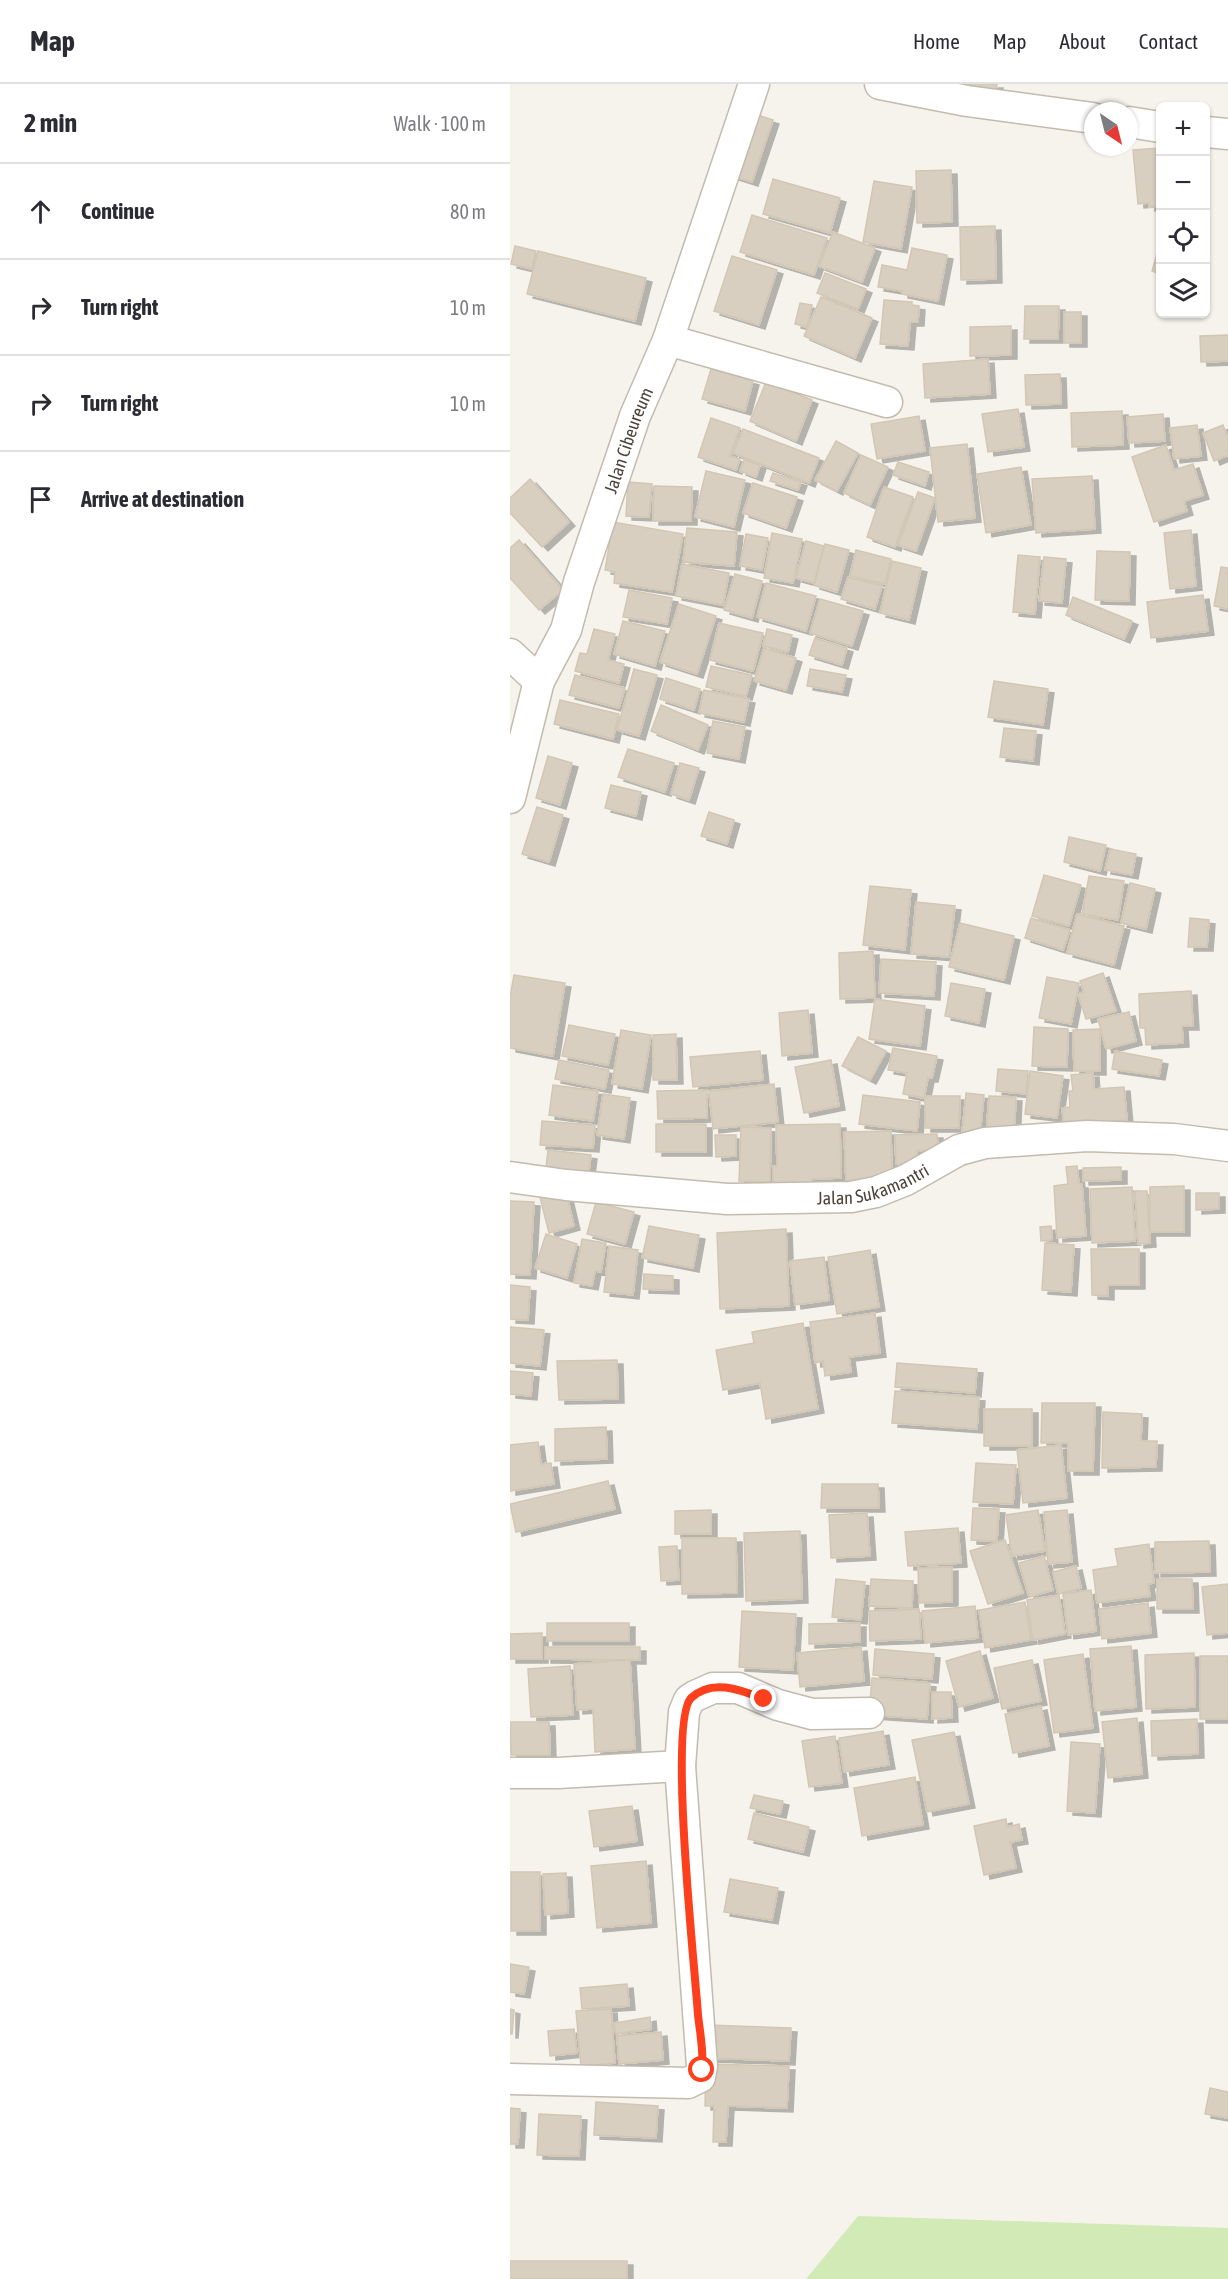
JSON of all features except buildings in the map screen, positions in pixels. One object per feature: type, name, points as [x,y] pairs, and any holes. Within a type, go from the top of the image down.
[{"type":"street","name":"Jalan Cibeureum","points":[[510,798],[539,681],[566,630],[579,582],[635,416],[668,340],[754,84]]},
{"type":"street","points":[[880,84],[967,101],[1084,117]]},
{"type":"street","points":[[1138,123],[1156,126]]},
{"type":"street","points":[[1210,132],[1228,134]]},
{"type":"street","points":[[668,340],[887,402]]},
{"type":"street","points":[[510,654],[539,681]]},
{"type":"street","name":"Jalan Sukamantri","points":[[510,1177],[566,1185],[727,1198],[851,1197],[876,1192],[896,1184],[959,1150],[985,1143],[1088,1136],[1174,1139],[1228,1146]]},
{"type":"street","points":[[510,2079],[688,2083],[700,2077],[702,2066],[680,1766],[684,1712],[689,1700],[704,1690],[738,1688],[778,1705],[812,1714],[869,1713]]},
{"type":"street","points":[[510,1773],[558,1773],[680,1766]]},
{"type":"green space","points":[[858,2216],[1228,2228],[1228,2279],[806,2279]]},
{"type":"route","points":[[702,2070],[680,1766],[684,1712],[689,1700],[704,1690],[713,1688],[738,1688],[764,1699]]}]
